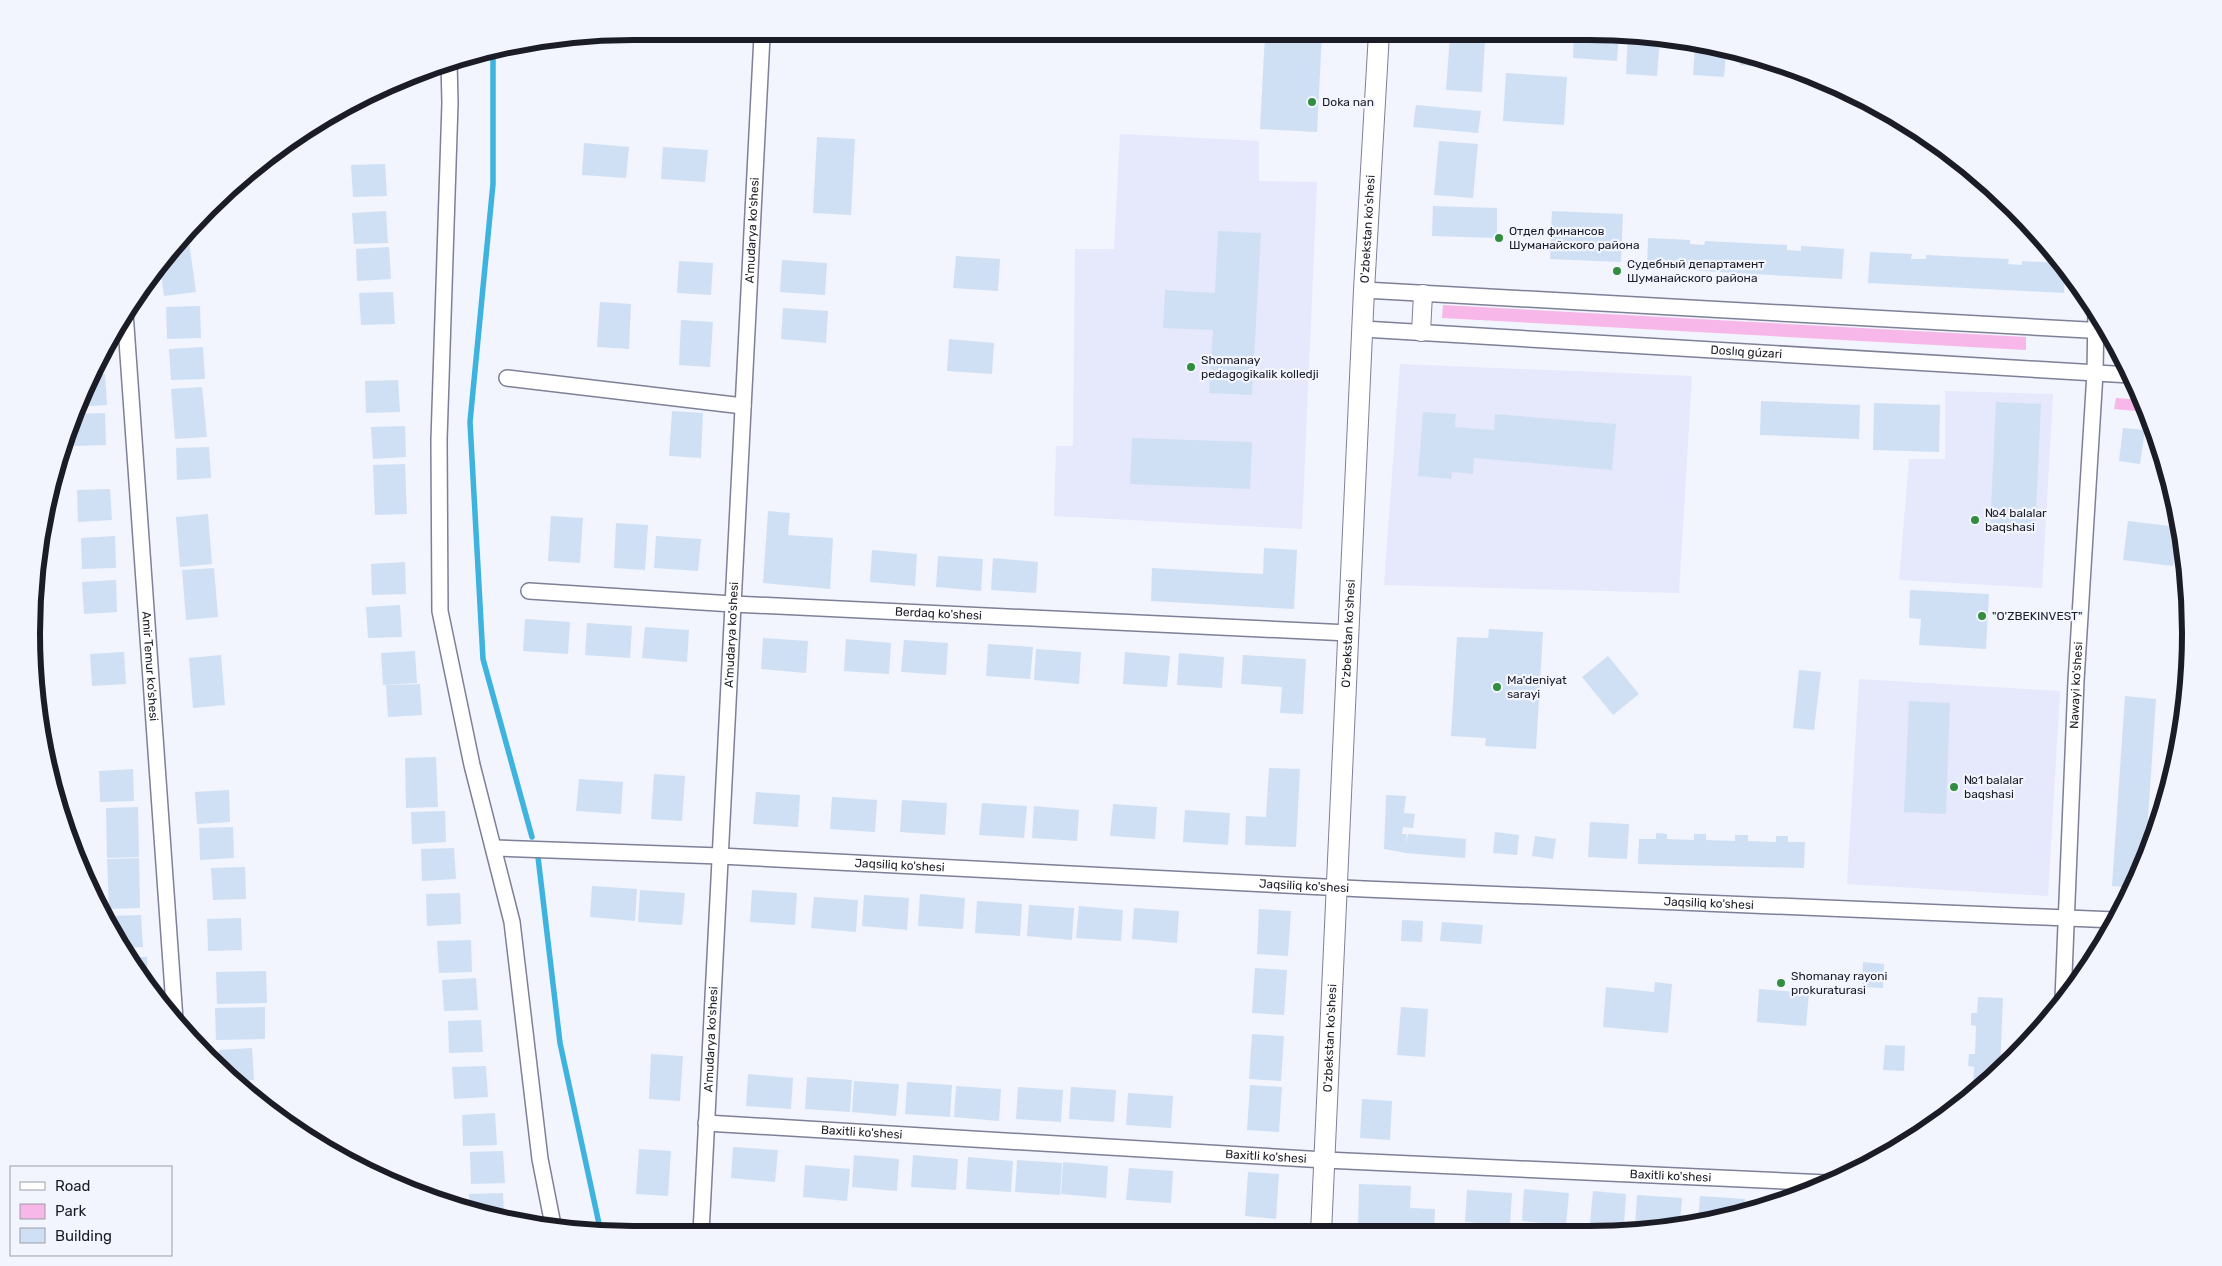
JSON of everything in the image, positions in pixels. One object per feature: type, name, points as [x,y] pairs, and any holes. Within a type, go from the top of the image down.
[{"type":"main road","name":"O'zbekstan ko'shesi","points":[[1321,1226],[1364,290],[1378,40]]},
{"type":"street","name":"A'mudarya ko'shesi","points":[[701,1226],[762,40]]},
{"type":"street","points":[[449,69],[450,104],[439,440],[440,611],[472,765],[495,848],[512,922],[540,1159],[552,1220]]},
{"type":"street","points":[[1364,290],[2098,330]]},
{"type":"street","points":[[1421,332],[1423,294]]},
{"type":"street","name":"Amir Temur ko'shesi","points":[[126,325],[174,1008]]},
{"type":"street","name":"Doslıq gúzari","points":[[1363,329],[2123,375]]},
{"type":"street","name":"Nawayi ko'shesi","points":[[2064,988],[2076,681],[2095,373],[2101,333]]},
{"type":"street","points":[[507,378],[743,406]]},
{"type":"street","name":"Berdaq ko'shesi","points":[[529,591],[733,604],[1348,633]]},
{"type":"street","name":"Jaqsiliq ko'shesi","points":[[495,848],[720,856],[1337,887],[2108,920]]},
{"type":"street","name":"Baxitli ko'shesi","points":[[706,1123],[1325,1160],[1815,1181]]},
{"type":"shaded area","name":"Shomanay pedagogikalik kolledji","points":[[1120,134],[1259,141],[1259,181],[1317,182],[1302,529],[1054,516],[1056,446],[1073,446],[1075,249],[1114,249]]},
{"type":"shaded area","points":[[1400,364],[1692,376],[1679,593],[1384,585]]},
{"type":"shaded area","name":"№4 balalar baqshasi","points":[[1945,391],[2053,394],[2042,588],[1899,580],[1909,459],[1945,459]]},
{"type":"shaded area","name":"№1 balalar baqshasi","points":[[1859,679],[2060,691],[2048,896],[1847,884]]},
{"type":"green space","points":[[1443,305],[2026,337],[2026,350],[1442,318]]},
{"type":"green space","points":[[2116,398],[2134,399],[2139,411],[2114,409]]},
{"type":"building","points":[[1265,40],[1322,40],[1317,132],[1260,129]]},
{"type":"building","points":[[1450,40],[1485,40],[1482,92],[1446,90]]},
{"type":"building","points":[[1574,40],[1618,41],[1617,61],[1573,58]]},
{"type":"building","points":[[1628,41],[1660,44],[1657,76],[1626,74]]},
{"type":"building","points":[[1695,49],[1726,56],[1724,77],[1693,75]]},
{"type":"building","points":[[1740,60],[1765,67],[1740,65]]},
{"type":"building","points":[[1506,73],[1567,77],[1564,125],[1503,121]]},
{"type":"building","points":[[1416,105],[1481,111],[1478,133],[1413,127]]},
{"type":"building","points":[[817,137],[855,139],[851,215],[813,213]]},
{"type":"building","points":[[1439,141],[1478,144],[1473,198],[1434,195]]},
{"type":"building","points":[[584,143],[629,147],[626,178],[582,175]]},
{"type":"building","points":[[663,147],[708,150],[705,182],[661,179]]},
{"type":"building","points":[[385,164],[387,196],[353,197],[351,165]]},
{"type":"building","points":[[1433,206],[1497,208],[1497,238],[1432,236]]},
{"type":"building","points":[[386,211],[388,243],[354,244],[352,213]]},
{"type":"building","points":[[1552,211],[1623,214],[1621,262],[1550,259]]},
{"type":"building","points":[[1218,231],[1261,233],[1252,395],[1209,393],[1213,330],[1163,328],[1165,290],[1215,293]]},
{"type":"building","points":[[1648,238],[1690,240],[1690,244],[1704,245],[1705,241],[1787,245],[1787,250],[1801,251],[1801,246],[1844,249],[1842,279],[1647,268]]},
{"type":"building","points":[[187,242],[189,242],[196,292],[164,296],[161,274]]},
{"type":"building","points":[[389,247],[391,279],[357,281],[356,249]]},
{"type":"building","points":[[1870,252],[1912,254],[1911,259],[1926,259],[1926,255],[2009,259],[2008,264],[2022,265],[2022,261],[2051,263],[2065,280],[2064,293],[1868,283]]},
{"type":"building","points":[[956,256],[1000,259],[998,291],[953,288]]},
{"type":"building","points":[[782,260],[827,263],[825,295],[780,292]]},
{"type":"building","points":[[679,261],[713,263],[711,295],[677,293]]},
{"type":"building","points":[[393,292],[395,324],[361,325],[359,293]]},
{"type":"building","points":[[600,302],[631,304],[629,349],[597,347]]},
{"type":"building","points":[[200,306],[201,338],[167,339],[166,307]]},
{"type":"building","points":[[783,308],[828,311],[826,343],[781,339]]},
{"type":"building","points":[[681,320],[713,322],[710,367],[679,365]]},
{"type":"building","points":[[949,339],[994,343],[992,374],[947,371]]},
{"type":"building","points":[[203,347],[205,379],[171,380],[169,349]]},
{"type":"building","points":[[99,374],[105,374],[107,405],[85,407],[85,406]]},
{"type":"building","points":[[398,380],[400,412],[366,413],[365,381]]},
{"type":"building","points":[[202,387],[207,437],[175,439],[171,389]]},
{"type":"building","points":[[1761,401],[1860,405],[1859,439],[1760,435]]},
{"type":"building","points":[[1996,402],[2041,404],[2035,532],[1990,530]]},
{"type":"building","points":[[1874,403],[1940,405],[1939,452],[1873,450]]},
{"type":"building","points":[[672,411],[703,413],[701,458],[669,456]]},
{"type":"building","points":[[1423,412],[1456,414],[1455,427],[1494,430],[1495,414],[1616,424],[1612,470],[1474,458],[1473,474],[1452,472],[1451,479],[1418,476]]},
{"type":"building","points":[[105,413],[106,445],[72,446],[72,440],[82,414]]},
{"type":"building","points":[[405,426],[406,457],[373,459],[371,427]]},
{"type":"building","points":[[2123,428],[2145,430],[2140,464],[2119,461]]},
{"type":"building","points":[[1132,438],[1252,442],[1250,489],[1130,484]]},
{"type":"building","points":[[209,447],[211,478],[177,480],[176,448]]},
{"type":"building","points":[[405,464],[407,514],[375,515],[373,465]]},
{"type":"building","points":[[110,489],[112,520],[78,522],[77,490]]},
{"type":"building","points":[[768,511],[790,513],[788,535],[833,538],[830,589],[763,583]]},
{"type":"building","points":[[208,514],[212,564],[180,567],[176,517]]},
{"type":"building","points":[[551,516],[583,518],[580,563],[548,561]]},
{"type":"building","points":[[2128,521],[2172,526],[2176,546],[2173,566],[2123,560]]},
{"type":"building","points":[[616,523],[648,525],[645,570],[614,568]]},
{"type":"building","points":[[115,536],[116,568],[82,569],[81,538]]},
{"type":"building","points":[[656,536],[701,539],[698,571],[654,568]]},
{"type":"building","points":[[1264,548],[1297,550],[1294,609],[1151,601],[1152,568],[1263,574]]},
{"type":"building","points":[[872,550],[917,554],[915,586],[870,582]]},
{"type":"building","points":[[938,556],[983,559],[981,591],[936,587]]},
{"type":"building","points":[[993,558],[1038,562],[1036,593],[991,590]]},
{"type":"building","points":[[405,562],[406,594],[372,595],[371,564]]},
{"type":"building","points":[[214,568],[218,617],[186,620],[182,570]]},
{"type":"building","points":[[116,580],[117,612],[84,614],[82,582]]},
{"type":"building","points":[[1910,590],[1989,594],[1986,649],[1919,645],[1921,619],[1909,618]]},
{"type":"building","points":[[400,605],[402,637],[368,638],[366,607]]},
{"type":"building","points":[[525,619],[570,622],[568,654],[523,651]]},
{"type":"building","points":[[587,623],[632,626],[630,658],[585,655]]},
{"type":"building","points":[[645,627],[689,630],[687,662],[642,658]]},
{"type":"building","name":"Ma'deniyat sarayi","points":[[1489,629],[1543,632],[1536,749],[1485,746],[1486,738],[1451,736],[1457,637],[1488,638]]},
{"type":"building","points":[[763,638],[808,641],[806,673],[761,669]]},
{"type":"building","points":[[846,639],[891,643],[889,674],[844,671]]},
{"type":"building","points":[[904,640],[948,643],[946,675],[901,672]]},
{"type":"building","points":[[988,644],[1033,647],[1030,679],[986,676]]},
{"type":"building","points":[[1036,649],[1081,652],[1079,684],[1034,680]]},
{"type":"building","points":[[415,651],[417,683],[383,685],[381,653]]},
{"type":"building","points":[[124,652],[126,684],[92,686],[90,654]]},
{"type":"building","points":[[1125,652],[1170,656],[1167,687],[1123,684]]},
{"type":"building","points":[[1179,653],[1224,657],[1222,688],[1177,685]]},
{"type":"building","points":[[221,655],[225,705],[193,708],[189,658]]},
{"type":"building","points":[[1243,655],[1306,659],[1303,714],[1280,713],[1282,687],[1241,684]]},
{"type":"building","points":[[1608,656],[1639,694],[1613,715],[1582,677]]},
{"type":"building","points":[[1799,670],[1821,672],[1814,730],[1793,728]]},
{"type":"building","points":[[420,684],[422,715],[388,717],[386,685]]},
{"type":"building","points":[[2125,696],[2156,699],[2147,835],[2125,887],[2112,886]]},
{"type":"building","points":[[1909,701],[1950,703],[1946,814],[1904,812]]},
{"type":"building","points":[[436,757],[438,807],[406,808],[405,758]]},
{"type":"building","points":[[1269,768],[1300,769],[1296,847],[1245,845],[1246,816],[1266,817]]},
{"type":"building","points":[[133,769],[134,801],[100,802],[99,771]]},
{"type":"building","points":[[654,774],[685,776],[682,821],[651,819]]},
{"type":"building","points":[[579,779],[623,782],[621,814],[576,811]]},
{"type":"building","points":[[229,790],[230,822],[197,824],[195,792]]},
{"type":"building","points":[[756,792],[800,795],[798,827],[753,824]]},
{"type":"building","points":[[1386,795],[1406,796],[1404,813],[1415,814],[1413,828],[1403,827],[1402,834],[1407,834],[1406,844],[1408,834],[1466,839],[1465,858],[1406,853],[1384,849]]},
{"type":"building","points":[[832,797],[877,800],[875,832],[830,829]]},
{"type":"building","points":[[902,800],[947,803],[945,835],[900,832]]},
{"type":"building","points":[[982,803],[1027,806],[1024,838],[979,835]]},
{"type":"building","points":[[1113,804],[1157,807],[1155,839],[1110,836]]},
{"type":"building","points":[[1034,806],[1079,810],[1077,841],[1032,838]]},
{"type":"building","points":[[138,807],[139,857],[107,858],[106,808]]},
{"type":"building","points":[[1185,810],[1230,813],[1228,845],[1183,842]]},
{"type":"building","points":[[445,811],[446,842],[412,844],[411,812]]},
{"type":"building","points":[[1590,822],[1629,824],[1627,859],[1588,857]]},
{"type":"building","points":[[233,827],[234,858],[200,860],[199,828]]},
{"type":"building","points":[[1495,832],[1519,835],[1517,855],[1493,853]]},
{"type":"building","points":[[1656,833],[1667,834],[1667,839],[1694,840],[1694,834],[1706,834],[1706,840],[1735,841],[1735,835],[1748,835],[1748,841],[1776,842],[1776,836],[1788,836],[1788,842],[1805,842],[1804,868],[1638,864],[1639,839],[1656,839]]},
{"type":"building","points":[[1535,836],[1556,839],[1553,859],[1532,856]]},
{"type":"building","points":[[454,848],[456,879],[422,881],[421,849]]},
{"type":"building","points":[[139,858],[140,908],[109,909],[107,859]]},
{"type":"building","points":[[245,867],[246,899],[213,900],[211,868]]},
{"type":"building","points":[[592,886],[637,889],[635,921],[590,917]]},
{"type":"building","points":[[640,890],[685,893],[682,925],[638,922]]},
{"type":"building","points":[[752,890],[797,893],[795,925],[750,922]]},
{"type":"building","points":[[460,893],[461,924],[427,926],[426,894]]},
{"type":"building","points":[[920,894],[965,898],[963,929],[918,926]]},
{"type":"building","points":[[864,895],[909,898],[907,930],[862,926]]},
{"type":"building","points":[[814,897],[858,900],[856,932],[811,928]]},
{"type":"building","points":[[977,901],[1022,904],[1020,936],[975,933]]},
{"type":"building","points":[[1029,905],[1074,908],[1072,940],[1027,936]]},
{"type":"building","points":[[1079,906],[1123,910],[1121,941],[1076,938]]},
{"type":"building","points":[[1134,908],[1179,911],[1177,943],[1132,939]]},
{"type":"building","points":[[1259,909],[1291,911],[1288,956],[1257,954]]},
{"type":"building","points":[[141,915],[143,947],[131,948],[112,916]]},
{"type":"building","points":[[241,918],[242,950],[208,951],[207,919]]},
{"type":"building","points":[[1402,920],[1423,921],[1422,942],[1401,941]]},
{"type":"building","points":[[1442,922],[1483,925],[1481,944],[1440,941]]},
{"type":"building","points":[[471,940],[472,972],[439,973],[437,941]]},
{"type":"building","points":[[137,957],[147,957],[148,972]]},
{"type":"building","points":[[1863,962],[1884,964],[1883,988],[1862,987]]},
{"type":"building","points":[[1255,968],[1287,970],[1284,1015],[1252,1013]]},
{"type":"building","points":[[266,971],[267,1003],[217,1004],[216,972]]},
{"type":"building","points":[[476,978],[478,1010],[444,1011],[442,980]]},
{"type":"building","points":[[1655,982],[1672,984],[1668,1033],[1603,1027],[1606,987],[1654,992]]},
{"type":"building","points":[[1759,989],[1809,993],[1806,1026],[1757,1022]]},
{"type":"building","points":[[1978,997],[2003,998],[2000,1059],[1973,1084],[1974,1067],[1968,1066],[1969,1054],[1975,1054],[1976,1026],[1971,1025],[1971,1013],[1977,1013]]},
{"type":"building","points":[[265,1007],[265,1039],[216,1040],[215,1008]]},
{"type":"building","points":[[1401,1007],[1428,1009],[1425,1057],[1397,1055]]},
{"type":"building","points":[[481,1020],[483,1052],[449,1053],[448,1021]]},
{"type":"building","points":[[1252,1034],[1284,1036],[1281,1081],[1249,1079]]},
{"type":"building","points":[[1885,1045],[1905,1046],[1904,1071],[1883,1070]]},
{"type":"building","points":[[252,1048],[254,1080],[242,1079],[219,1057],[219,1050]]},
{"type":"building","points":[[651,1054],[683,1056],[680,1101],[649,1099]]},
{"type":"building","points":[[486,1066],[488,1097],[454,1099],[452,1067]]},
{"type":"building","points":[[748,1074],[793,1078],[791,1109],[746,1106]]},
{"type":"building","points":[[807,1077],[852,1080],[850,1112],[805,1109]]},
{"type":"building","points":[[854,1081],[899,1084],[896,1116],[852,1112]]},
{"type":"building","points":[[907,1082],[952,1085],[950,1117],[905,1114]]},
{"type":"building","points":[[1250,1085],[1282,1087],[1279,1132],[1247,1130]]},
{"type":"building","points":[[956,1086],[1001,1089],[999,1121],[954,1117]]},
{"type":"building","points":[[1018,1087],[1063,1090],[1061,1122],[1016,1119]]},
{"type":"building","points":[[1071,1087],[1116,1090],[1114,1122],[1069,1119]]},
{"type":"building","points":[[1128,1093],[1173,1096],[1171,1128],[1126,1125]]},
{"type":"building","points":[[1362,1099],[1392,1101],[1390,1140],[1360,1138]]},
{"type":"building","points":[[495,1113],[497,1145],[463,1146],[462,1115]]},
{"type":"building","points":[[733,1147],[778,1150],[775,1182],[731,1178]]},
{"type":"building","points":[[639,1149],[671,1151],[668,1196],[636,1194]]},
{"type":"building","points":[[503,1151],[505,1183],[471,1184],[470,1152]]},
{"type":"building","points":[[854,1155],[899,1159],[897,1191],[852,1187]]},
{"type":"building","points":[[913,1155],[958,1159],[956,1190],[911,1187]]},
{"type":"building","points":[[968,1157],[1013,1161],[1011,1192],[966,1189]]},
{"type":"building","points":[[1017,1160],[1062,1163],[1060,1195],[1015,1192]]},
{"type":"building","points":[[1063,1162],[1108,1166],[1106,1198],[1061,1194]]},
{"type":"building","points":[[805,1165],[850,1169],[847,1201],[803,1197]]},
{"type":"building","points":[[1129,1168],[1173,1171],[1171,1203],[1126,1200]]},
{"type":"building","points":[[1248,1172],[1279,1174],[1276,1219],[1245,1216]]},
{"type":"building","points":[[1359,1184],[1411,1186],[1410,1208],[1435,1209],[1434,1226],[1358,1226]]},
{"type":"building","points":[[1524,1189],[1569,1193],[1566,1225],[1522,1221]]},
{"type":"building","points":[[1467,1190],[1512,1193],[1510,1225],[1465,1222]]},
{"type":"building","points":[[1593,1191],[1626,1194],[1624,1225],[1590,1223]]},
{"type":"building","points":[[503,1193],[504,1212],[470,1203],[469,1194]]},
{"type":"building","points":[[1637,1195],[1682,1198],[1680,1219],[1635,1224]]},
{"type":"building","points":[[1700,1196],[1745,1199],[1744,1205],[1698,1216]]},
{"type":"waterway","points":[[493,57],[493,184],[470,422],[483,659],[532,837]]},
{"type":"waterway","points":[[538,857],[560,1043],[599,1225]]},
{"type":"place","name":"Doka nan","points":[[1312,102]]},
{"type":"place","name":"Отдел финансов Шуманайского района","points":[[1499,238]]},
{"type":"place","name":"Судебный департамент Шуманайского района","points":[[1617,271]]},
{"type":"place","name":"Shomanay pedagogikalik kolledji","points":[[1191,367]]},
{"type":"place","name":"№4 balalar baqshasi","points":[[1975,520]]},
{"type":"place","name":"\"O'ZBEKINVEST\"","points":[[1982,616]]},
{"type":"place","name":"Ma'deniyat sarayi","points":[[1497,687]]},
{"type":"place","name":"№1 balalar baqshasi","points":[[1954,787]]},
{"type":"place","name":"Shomanay rayoni prokuraturasi","points":[[1781,983]]}]
